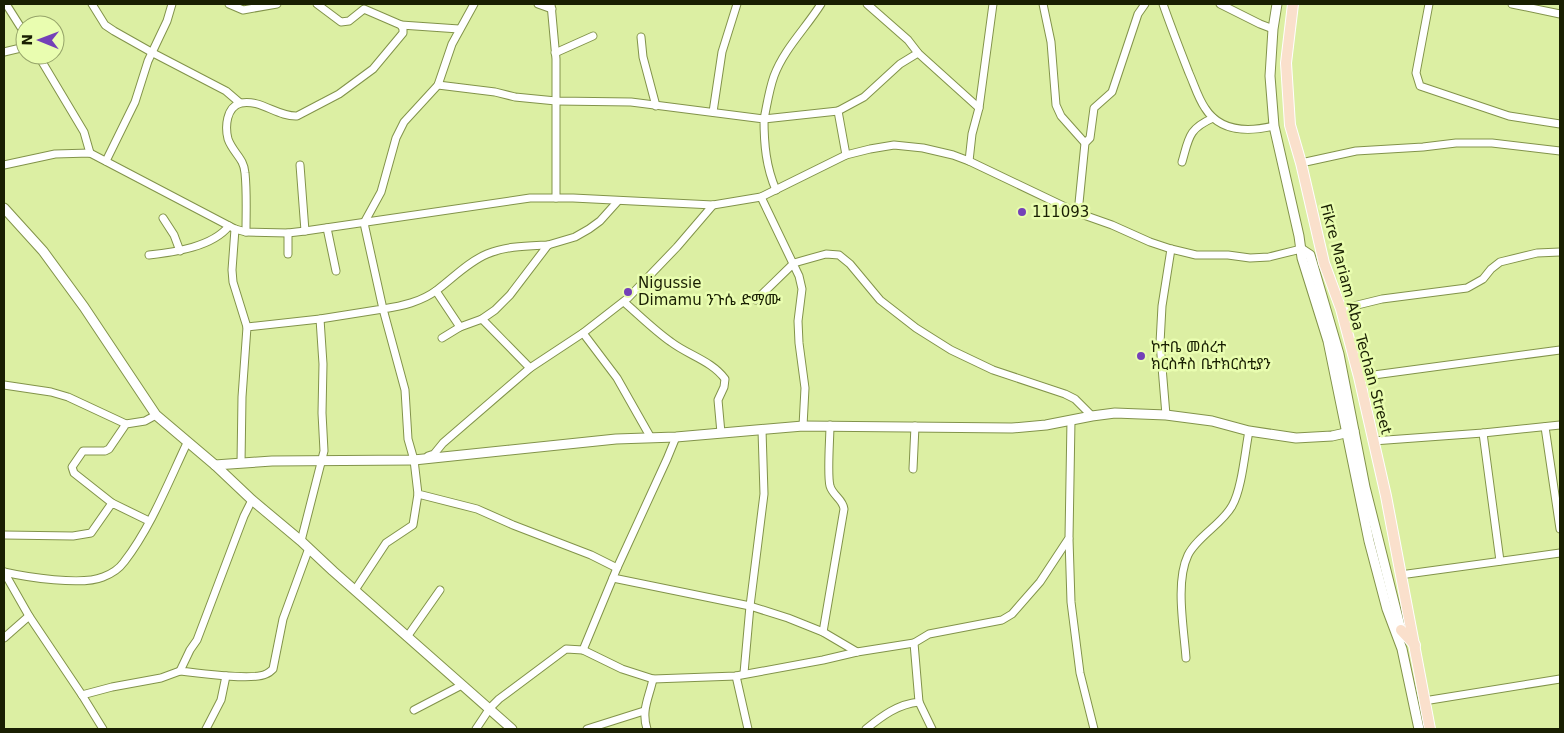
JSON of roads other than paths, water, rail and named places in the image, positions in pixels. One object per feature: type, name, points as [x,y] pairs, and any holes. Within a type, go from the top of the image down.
[{"type":"main road","name":"Fikre Mariam Aba Techan Street","points":[[1293,4],[1286,63],[1290,125],[1301,163],[1324,263],[1341,309],[1359,378],[1386,496],[1430,729]]},
{"type":"main road","points":[[1398,632],[1415,646]]},
{"type":"street","points":[[6,4],[15,18]]},
{"type":"street","points":[[92,4],[105,25],[153,53],[226,91],[240,103],[257,104],[290,116],[297,116],[338,94],[373,69],[403,33],[401,24]]},
{"type":"street","points":[[106,161],[135,102],[148,61],[153,53],[172,4]]},
{"type":"street","points":[[228,4],[243,10],[277,4]]},
{"type":"street","points":[[316,4],[342,22],[349,20],[364,9],[401,24],[459,29]]},
{"type":"street","points":[[355,590],[386,543],[413,525],[418,494],[414,460],[408,439],[405,390],[383,310],[364,223],[381,192],[390,155],[404,122],[438,85],[452,44],[474,4]]},
{"type":"street","points":[[538,4],[552,6],[555,53],[556,198]]},
{"type":"street","points":[[713,112],[722,52],[737,4]]},
{"type":"street","points":[[776,190],[769,174],[764,142],[764,119],[773,77],[789,48],[821,4]]},
{"type":"street","points":[[867,4],[908,40],[918,53],[979,108]]},
{"type":"street","points":[[1043,4],[1056,80],[1056,106],[1061,116],[1085,143]]},
{"type":"street","points":[[1078,213],[1085,143],[1090,138],[1094,108],[1112,92],[1138,14],[1146,4]]},
{"type":"street","points":[[1163,4],[1173,35],[1204,108],[1213,118],[1226,126],[1240,130],[1253,130],[1274,126]]},
{"type":"street","points":[[1220,4],[1273,29]]},
{"type":"street","points":[[1277,4],[1273,29],[1270,76],[1274,126],[1308,278],[1328,342],[1365,486],[1419,729]]},
{"type":"street","points":[[1429,4],[1416,73],[1420,86],[1509,116],[1560,124]]},
{"type":"street","points":[[1512,4],[1560,14]]},
{"type":"street","points":[[969,161],[972,134],[979,108],[991,5]]},
{"type":"street","points":[[555,53],[592,36]]},
{"type":"street","points":[[641,37],[643,56],[656,106]]},
{"type":"street","points":[[438,85],[495,92],[515,97],[556,101],[631,102],[764,119],[838,111],[864,97],[900,64],[918,53]]},
{"type":"street","points":[[44,65],[84,132],[90,153]]},
{"type":"street","points":[[240,103],[229,113],[227,131],[228,140],[243,162],[246,174],[246,232]]},
{"type":"street","points":[[838,111],[846,156]]},
{"type":"street","points":[[1182,162],[1193,130],[1199,124],[1213,118]]},
{"type":"street","points":[[1301,163],[1356,151],[1456,143],[1492,144],[1560,151]]},
{"type":"street","points":[[4,165],[55,154],[90,153],[232,228],[246,232],[288,233],[530,198],[713,205],[761,197],[846,156],[894,145],[922,148],[953,155],[969,161],[1078,213],[1171,249],[1196,255],[1228,255],[1250,258],[1269,257],[1301,250]]},
{"type":"street","points":[[300,166],[305,231]]},
{"type":"street","points":[[761,197],[794,263],[802,289],[798,321],[798,343],[805,388],[803,426]]},
{"type":"street","points":[[247,327],[383,310],[420,300],[436,291],[467,265],[486,255],[516,247],[548,245],[575,237],[600,221],[618,201]]},
{"type":"street","points":[[414,460],[434,454],[443,443],[530,368],[583,333],[624,302],[677,247],[713,205]]},
{"type":"street","points":[[4,208],[43,251],[84,307],[156,415],[215,465],[252,500],[309,548],[512,729]]},
{"type":"street","points":[[162,218],[174,235],[180,251]]},
{"type":"street","points":[[149,255],[180,251],[197,246],[232,228]]},
{"type":"street","points":[[232,228],[233,282],[247,327],[242,397],[241,463]]},
{"type":"street","points":[[327,228],[336,271]]},
{"type":"street","points":[[288,233],[288,254]]},
{"type":"street","points":[[442,338],[460,327],[482,319],[495,310],[510,295],[548,245]]},
{"type":"street","points":[[1166,415],[1160,342],[1162,306],[1171,249]]},
{"type":"street","points":[[1341,309],[1382,299],[1467,288],[1483,279],[1491,268],[1500,262],[1537,254],[1560,252]]},
{"type":"street","points":[[756,300],[794,263],[826,254],[839,255],[850,264],[880,300],[916,328],[951,350],[994,370],[1065,394],[1075,399],[1092,416]]},
{"type":"street","points":[[436,291],[460,327]]},
{"type":"street","points":[[624,302],[672,343],[721,373],[725,379],[724,387],[718,400],[721,433]]},
{"type":"street","points":[[301,541],[324,451],[322,413],[323,364],[320,319]]},
{"type":"street","points":[[482,319],[530,368]]},
{"type":"street","points":[[583,333],[617,378],[651,438]]},
{"type":"street","points":[[1359,378],[1560,350]]},
{"type":"street","points":[[4,385],[51,392],[68,397],[126,424],[145,421],[156,415]]},
{"type":"street","points":[[215,465],[272,461],[414,460],[608,440],[676,437],[803,426],[1012,428],[1046,426],[1115,413],[1166,415],[1212,421],[1249,431],[1296,438],[1332,436],[1350,432]]},
{"type":"street","points":[[1071,420],[1069,538],[1072,611],[1080,673],[1094,729]]},
{"type":"street","points":[[126,424],[109,449],[105,451],[83,451],[72,467],[74,472],[112,503],[149,522]]},
{"type":"street","points":[[823,632],[844,509],[844,504],[833,492],[829,483],[830,425]]},
{"type":"street","points":[[1373,441],[1560,425]]},
{"type":"street","points":[[912,468],[915,426]]},
{"type":"street","points":[[1545,427],[1560,529]]},
{"type":"street","points":[[744,673],[764,494],[762,430]]},
{"type":"street","points":[[1186,658],[1182,591],[1186,563],[1192,550],[1232,506],[1238,488],[1249,431]]},
{"type":"street","points":[[1483,433],[1500,561]]},
{"type":"street","points":[[583,650],[617,568],[676,437]]},
{"type":"street","points":[[4,572],[87,581],[112,573],[124,563],[149,522],[187,443]]},
{"type":"street","points":[[418,494],[477,509],[591,555],[617,568]]},
{"type":"street","points":[[180,671],[197,640],[244,516],[252,500]]},
{"type":"street","points":[[4,535],[73,536],[91,533],[112,503]]},
{"type":"street","points":[[476,729],[490,708],[500,699],[566,650],[583,650],[622,669],[653,679],[736,676],[857,652],[914,643],[929,634],[991,624],[1012,614],[1040,582],[1069,538]]},
{"type":"street","points":[[82,695],[112,687],[161,678],[180,671],[226,676],[266,675],[273,670],[283,619],[309,548]]},
{"type":"street","points":[[1400,575],[1560,553]]},
{"type":"street","points":[[4,572],[29,616],[82,695],[102,729]]},
{"type":"street","points":[[613,578],[750,606],[823,632],[857,652]]},
{"type":"street","points":[[407,637],[440,590]]},
{"type":"street","points":[[4,638],[29,616]]},
{"type":"street","points":[[914,643],[919,702],[932,729]]},
{"type":"street","points":[[206,729],[221,700],[226,676]]},
{"type":"street","points":[[736,676],[748,729]]},
{"type":"street","points":[[647,729],[644,711],[650,696],[653,679]]},
{"type":"street","points":[[1424,701],[1560,679]]},
{"type":"street","points":[[414,710],[462,685]]},
{"type":"street","points":[[866,729],[890,711],[908,703],[919,702]]},
{"type":"street","points":[[587,729],[644,711]]},
{"type":"place","name":"111093","points":[[1022,212]]},
{"type":"place","name":"Nigussie Dimamu ንጉሴ ድማሙ","points":[[628,292]]},
{"type":"place","name":"ኮተቤ መሰረተ ክርስቶስ ቤተክርስቲያን","points":[[1141,356]]}]
